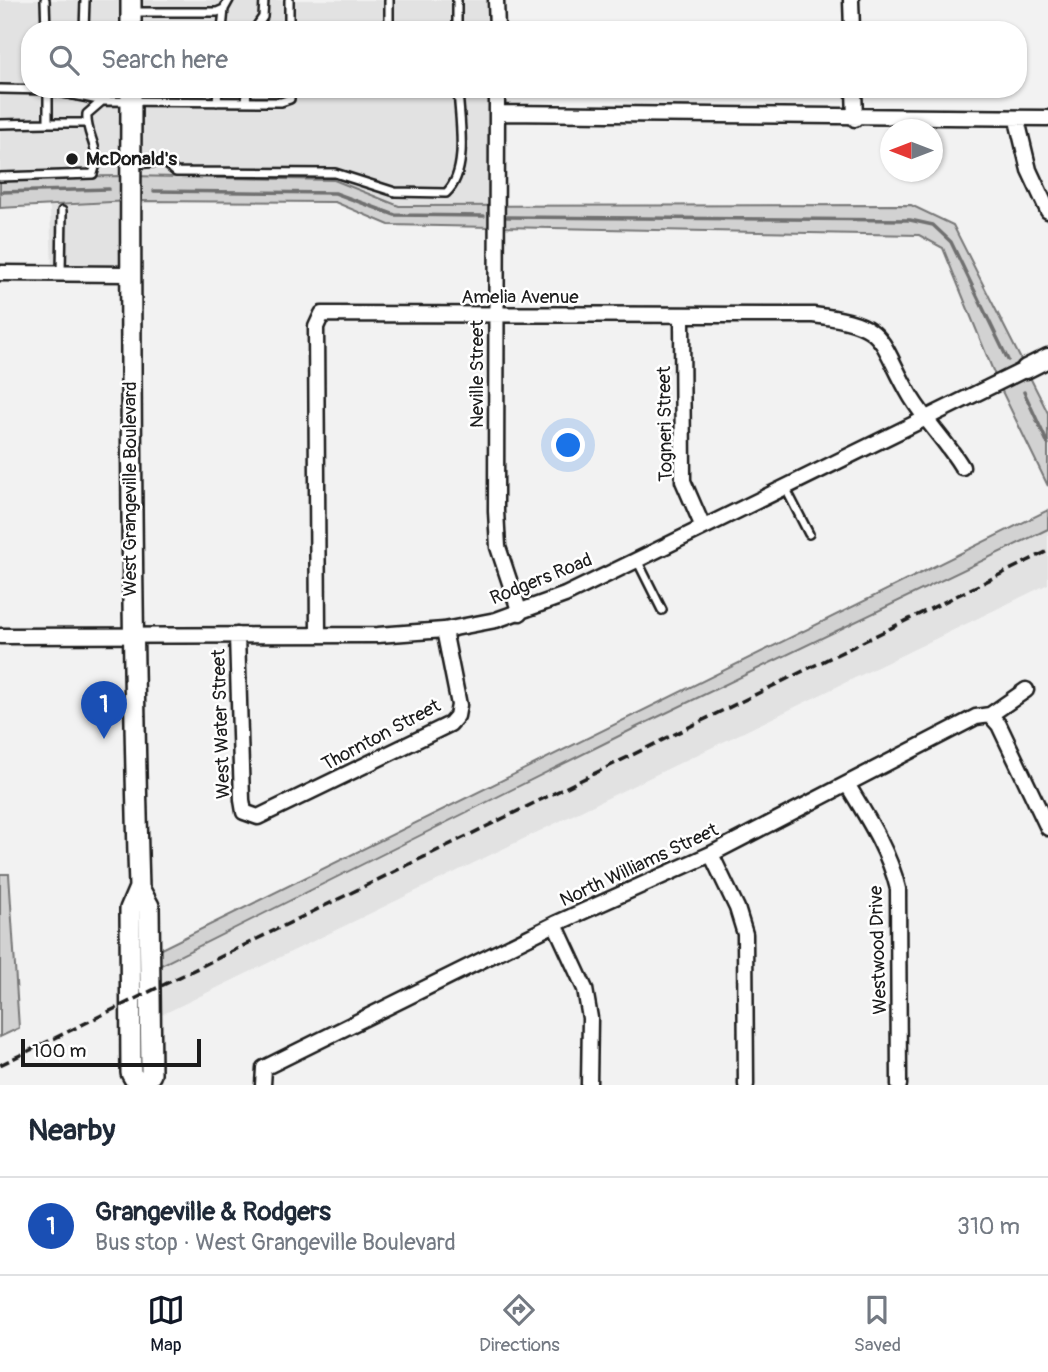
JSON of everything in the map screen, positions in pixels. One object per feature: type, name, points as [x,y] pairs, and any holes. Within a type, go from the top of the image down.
[{"type":"main road","name":"West Grangeville Boulevard","points":[[131,98],[128,274],[131,635],[139,888],[130,909],[131,1073],[138,1085]]},
{"type":"main road","name":"West Grangeville Boulevard","points":[[139,888],[149,906],[151,1074],[144,1085]]},
{"type":"street","points":[[496,0],[496,21]]},
{"type":"street","points":[[851,0],[852,21]]},
{"type":"street","name":"Neville Street","points":[[497,98],[498,547],[520,613]]},
{"type":"street","points":[[854,98],[855,119]]},
{"type":"street","points":[[497,113],[855,119],[1048,118]]},
{"type":"street","points":[[1017,120],[1029,170],[1048,211]]},
{"type":"street","points":[[0,273],[128,274]]},
{"type":"street","name":"Amelia Avenue","points":[[318,635],[316,327],[319,318],[330,313],[682,317],[813,315],[841,318],[867,326],[883,340],[911,397],[962,467]]},
{"type":"street","name":"Togneri Street","points":[[682,317],[683,481],[703,527]]},
{"type":"street","name":"Rodgers Road","points":[[0,636],[412,634],[444,630],[520,613],[786,489],[1048,358]]},
{"type":"street","name":"Thornton Street","points":[[243,812],[258,817],[273,812],[450,724],[457,716],[459,705],[444,630]]},
{"type":"street","name":"West Water Street","points":[[237,635],[243,812]]},
{"type":"street","name":"North Williams Street","points":[[263,1085],[264,1068],[555,925],[711,853],[976,717],[990,715],[1026,690]]},
{"type":"street","points":[[990,715],[999,725],[1048,828]]},
{"type":"street","name":"Westwood Drive","points":[[847,784],[880,841],[894,870],[898,889],[899,1085]]},
{"type":"street","points":[[711,853],[737,908],[745,934],[746,1085]]},
{"type":"street","points":[[555,925],[585,989],[590,1018],[589,1085]]},
{"type":"lane","points":[[45,0],[46,21]]},
{"type":"lane","points":[[84,21],[85,0]]},
{"type":"lane","points":[[223,21],[224,9],[229,0]]},
{"type":"lane","points":[[260,21],[264,0]]},
{"type":"lane","points":[[289,0],[289,21]]},
{"type":"lane","points":[[389,0],[389,21]]},
{"type":"lane","points":[[457,0],[457,21]]},
{"type":"lane","points":[[131,14],[217,12],[224,9]]},
{"type":"lane","points":[[0,89],[21,89]]},
{"type":"lane","points":[[48,98],[48,123]]},
{"type":"lane","points":[[97,98],[114,98]]},
{"type":"lane","points":[[168,98],[217,102],[287,101],[290,98]]},
{"type":"lane","points":[[217,98],[217,102]]},
{"type":"lane","points":[[246,98],[246,102]]},
{"type":"lane","points":[[130,164],[164,162],[176,172],[335,173],[394,192],[446,193],[452,187],[460,164],[458,98]]},
{"type":"lane","points":[[0,177],[93,174],[96,143],[86,123],[90,110],[102,100]]},
{"type":"lane","points":[[0,124],[86,123]]},
{"type":"lane","points":[[61,273],[62,211]]},
{"type":"lane","points":[[786,489],[809,534]]},
{"type":"lane","points":[[637,560],[662,610]]},
{"type":"shaded area","points":[[0,0],[496,0],[497,21],[21,21],[21,98],[497,98],[497,206],[399,206],[334,180],[0,177]]},
{"type":"shaded area","points":[[130,176],[334,180],[399,206],[911,205],[953,225],[1048,413],[1048,486],[998,383],[943,248],[919,235],[389,225],[335,202],[130,201],[0,208],[0,177]]},
{"type":"shaded area","points":[[130,201],[128,274],[52,273],[50,207]]},
{"type":"shaded area","points":[[1048,510],[1048,529],[637,727],[151,970],[151,1074],[138,1085],[139,888],[151,954]]},
{"type":"shaded area","points":[[1048,529],[1048,584],[151,1020],[151,970],[637,727]]},
{"type":"shaded area","points":[[0,874],[9,874],[19,1028],[0,1037]]},
{"type":"waterway","points":[[0,192],[109,189]]},
{"type":"waterway","points":[[154,191],[335,193],[395,215],[484,216]]},
{"type":"waterway","points":[[507,217],[910,220],[933,225],[951,242],[1008,360]]},
{"type":"waterway","points":[[1024,392],[1048,444]]},
{"type":"railway","points":[[0,1065],[1048,551]]},
{"type":"place","name":"McDonald's","points":[[72,159]]},
{"type":"place","name":"Grangeville & Rodgers","points":[[104,739]]}]
